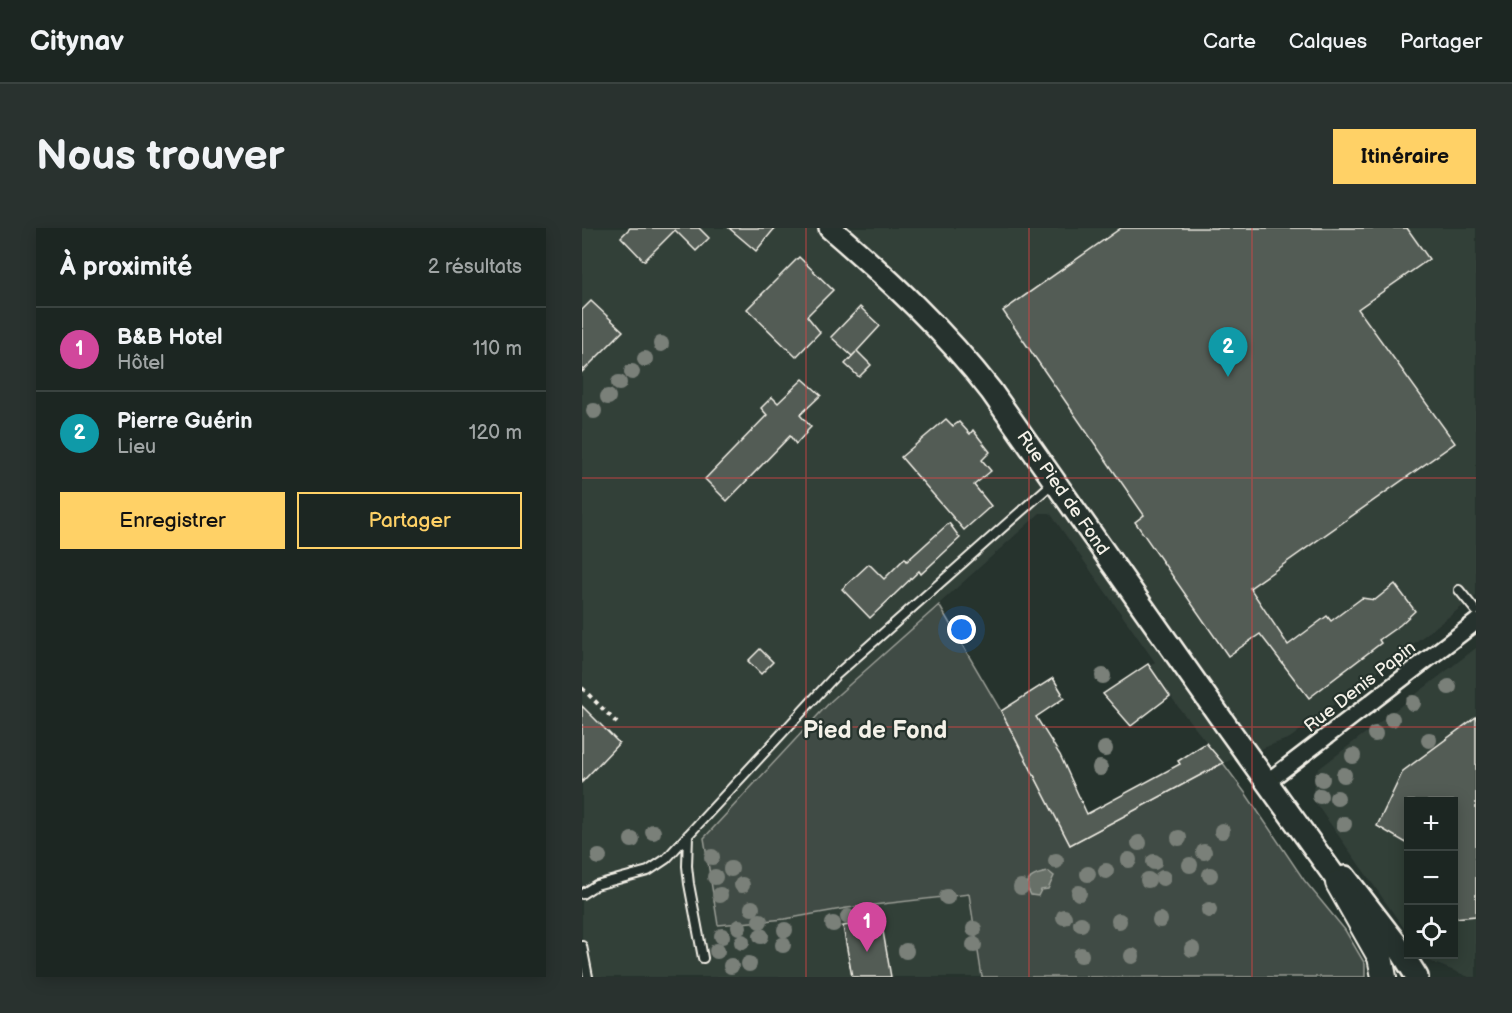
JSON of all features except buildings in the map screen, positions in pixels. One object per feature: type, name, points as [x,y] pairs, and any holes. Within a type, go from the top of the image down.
[{"type":"main road","name":"Rue Pied de Fond","points":[[830,228],[897,287],[962,354],[992,391],[1293,818]]},
{"type":"main road","points":[[1293,818],[1388,949],[1393,961],[1395,977]]},
{"type":"main road","points":[[1293,818],[1345,876],[1395,942],[1417,977]]},
{"type":"main road","points":[[1338,883],[1380,957],[1384,977]]},
{"type":"street","name":"Rue Denis Papin","points":[[1267,782],[1476,621]]},
{"type":"lane","points":[[582,894],[596,885],[655,868],[666,860],[835,676],[1055,481]]},
{"type":"lane","points":[[1459,590],[1476,611]]},
{"type":"lane","points":[[688,835],[689,884],[703,958]]},
{"type":"lane","points":[[582,946],[588,977]]},
{"type":"path","points":[[582,688],[617,723]]},
{"type":"shaded area","points":[[582,228],[1476,228],[1476,596],[1290,738],[1223,763],[1179,708],[1150,666],[1155,662],[1050,513],[1040,513],[831,701],[704,838],[785,919],[847,908],[969,894],[982,977],[582,977]]},
{"type":"shaded area","points":[[939,605],[1001,711],[1070,845],[1223,763],[1304,880],[1345,930],[1365,964],[1365,977],[982,977],[969,894],[847,908],[785,919],[718,925],[704,838],[831,701]]},
{"type":"shaded area","points":[[1476,648],[1476,977],[1469,977],[1426,959],[1458,959],[1458,797],[1404,797],[1404,928],[1312,798],[1316,771]]},
{"type":"shaded area","points":[[1049,872],[1054,876],[1048,889],[1041,890],[1038,896],[1031,895],[1028,885],[1031,878]]},
{"type":"place","name":"Pierre Guérin","points":[[1228,377]]},
{"type":"place","name":"B&B Hotel","points":[[867,952]]},
{"type":"district","name":"Pied de Fond","points":[[875,730]]}]
